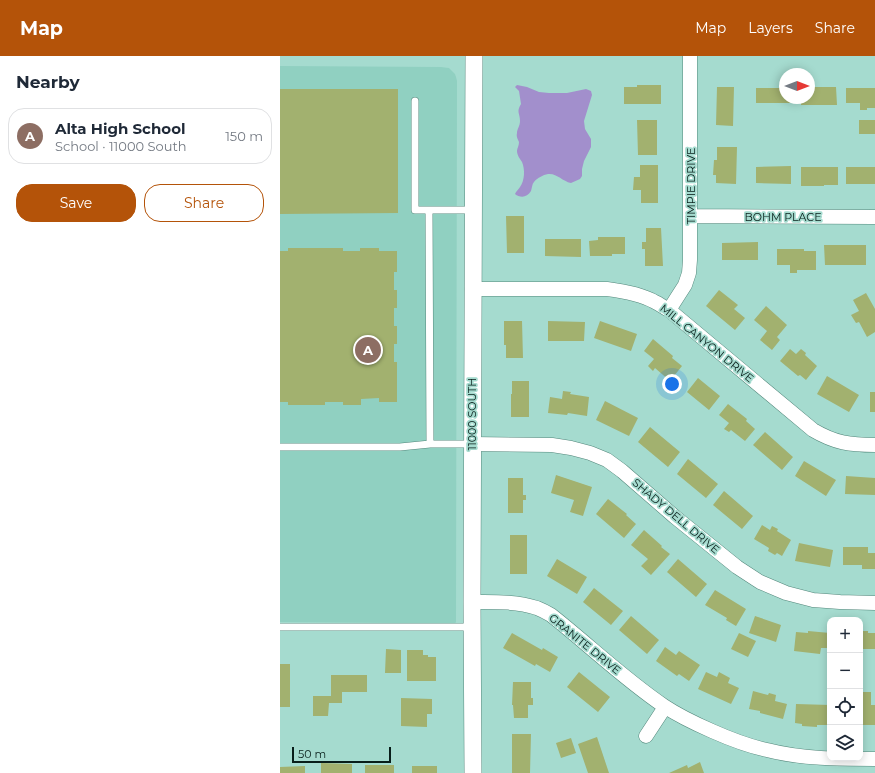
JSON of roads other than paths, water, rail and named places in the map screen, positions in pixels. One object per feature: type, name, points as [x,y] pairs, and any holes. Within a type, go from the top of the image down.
[{"type":"street","name":"11000 SOUTH","points":[[473,773],[472,289],[474,56]]},
{"type":"street","name":"TIMPIE DRIVE","points":[[669,310],[685,285],[689,273],[691,216],[690,56]]},
{"type":"street","name":"BOHM PLACE","points":[[691,216],[875,217]]},
{"type":"street","name":"MILL CANYON DRIVE","points":[[472,289],[607,289],[640,295],[655,301],[669,310],[813,430],[840,442],[854,445],[875,445]]},
{"type":"street","name":"SHADY DELL DRIVE","points":[[472,444],[552,445],[590,452],[607,460],[622,471],[675,517],[737,567],[760,582],[786,593],[813,600],[875,602]]},
{"type":"street","name":"GRANITE DRIVE","points":[[472,602],[522,604],[537,608],[551,615],[634,684],[665,707],[704,728],[732,739],[767,750],[804,756],[840,759],[875,759]]},
{"type":"street","points":[[646,736],[665,707]]},
{"type":"lane","points":[[415,101],[415,210],[473,210]]},
{"type":"lane","points":[[430,210],[430,444]]},
{"type":"lane","points":[[280,447],[400,447],[430,444],[472,444]]},
{"type":"lane","points":[[280,627],[472,627]]},
{"type":"place","name":"Alta High School","points":[[368,350]]}]
